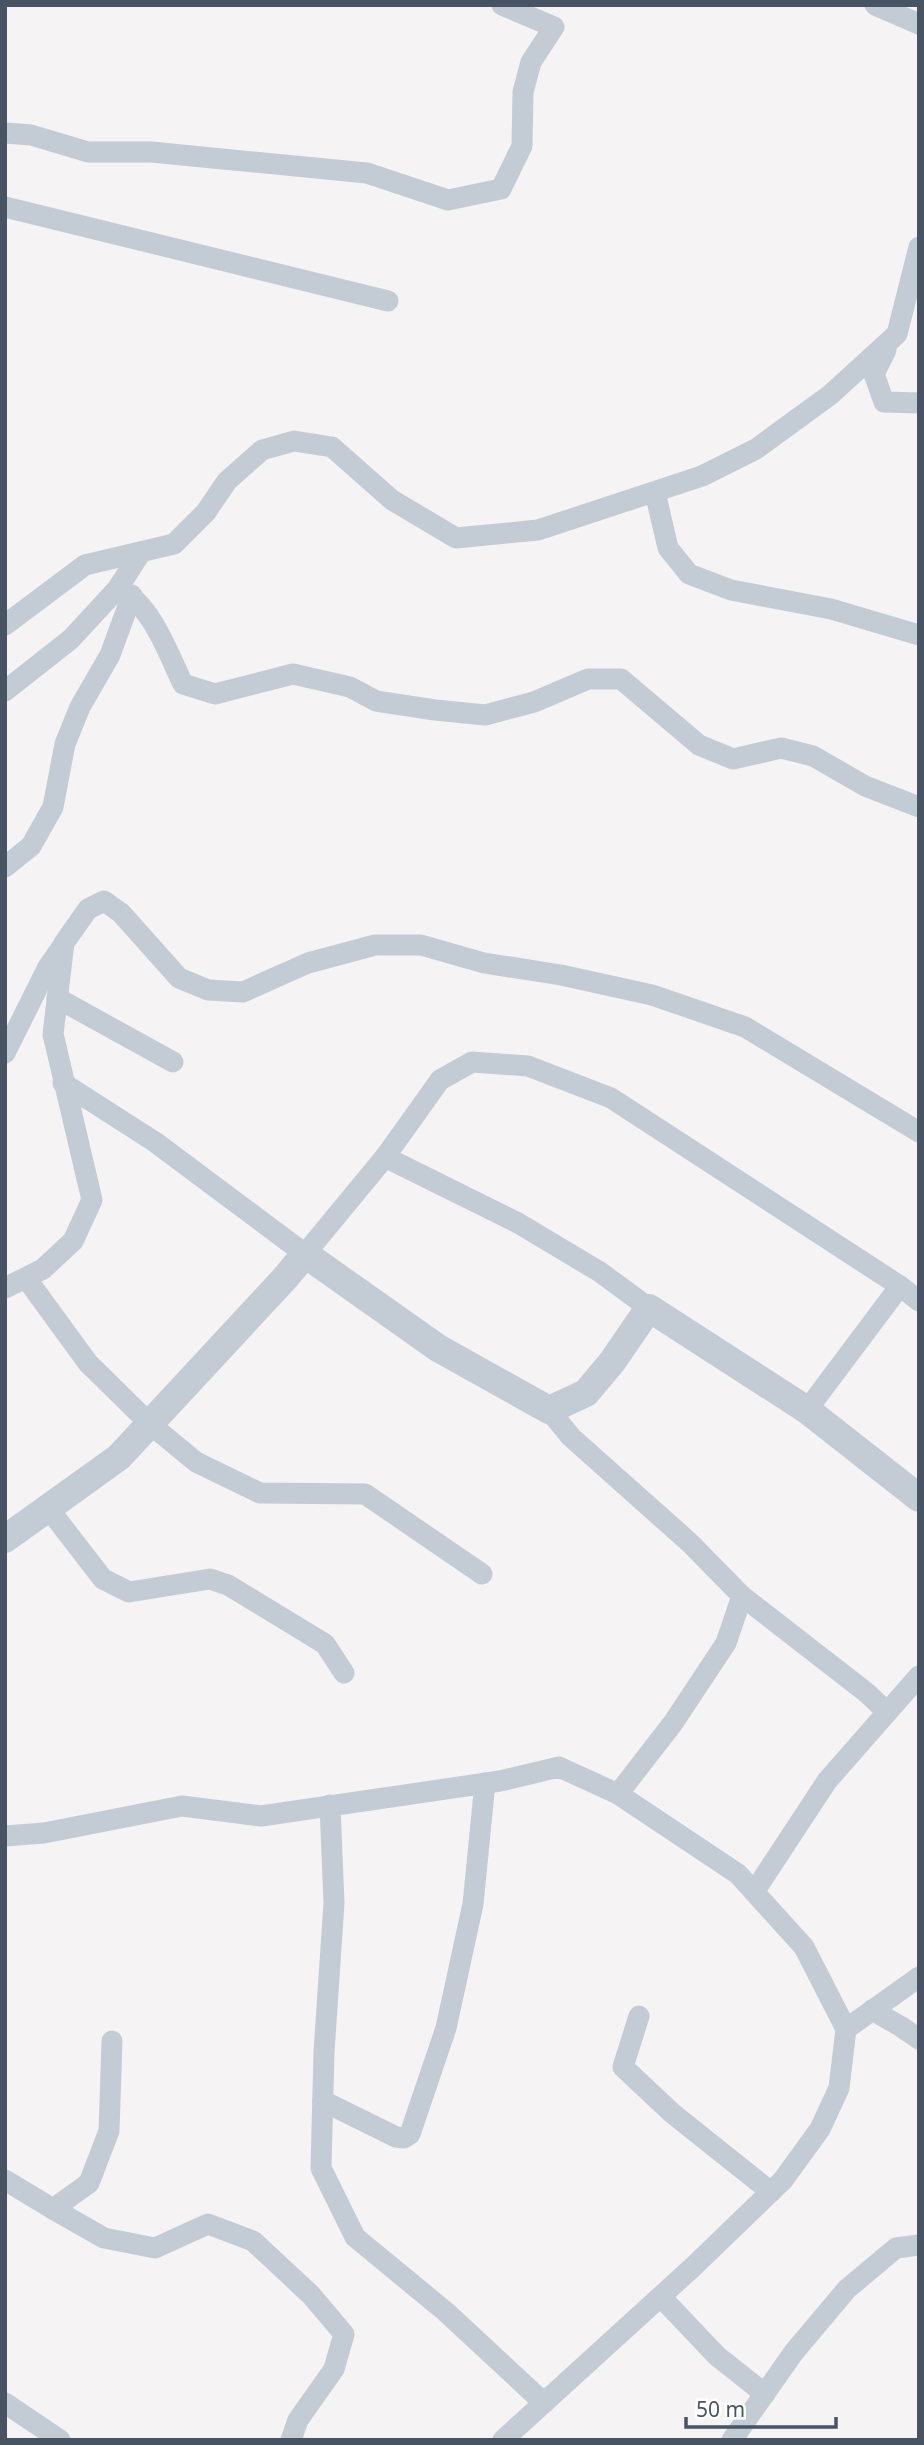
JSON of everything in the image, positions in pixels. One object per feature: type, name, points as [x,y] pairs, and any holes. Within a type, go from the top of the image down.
[{"type":"street","points":[[5,133],[31,135],[88,152],[152,152],[367,173],[448,200],[501,189],[522,146],[523,92],[531,62],[554,27],[502,5]]},
{"type":"street","points":[[875,5],[919,24]]},
{"type":"street","points":[[5,207],[388,301]]},
{"type":"street","points":[[5,625],[85,565],[174,544],[206,512],[227,481],[262,450],[294,441],[332,447],[392,500],[456,538],[538,530],[702,476],[756,449],[830,395],[897,334],[919,247]]},
{"type":"street","points":[[891,339],[874,374],[884,402],[919,403]]},
{"type":"street","points":[[654,492],[668,548],[689,575],[731,590],[831,610],[919,635]]},
{"type":"street","points":[[5,867],[31,846],[52,807],[65,744],[80,707],[110,655],[125,591],[141,552]]},
{"type":"street","points":[[5,691],[71,639],[125,591]]},
{"type":"street","points":[[125,591],[156,629],[183,684],[215,694],[293,674],[350,687],[376,701],[485,715],[534,702],[587,679],[621,679],[699,745],[733,759],[781,748],[813,756],[865,786],[919,807]]},
{"type":"street","points":[[5,1053],[48,967],[88,909],[104,901],[121,913],[179,978],[208,990],[243,992],[308,963],[375,945],[421,945],[484,963],[561,975],[652,995],[745,1027],[919,1132]]},
{"type":"street","points":[[5,1288],[43,1269],[73,1241],[92,1200],[53,1034],[64,943]]},
{"type":"street","points":[[57,998],[173,1062]]},
{"type":"street","points":[[5,1539],[119,1457],[305,1254],[385,1157],[440,1080],[472,1062],[528,1066],[611,1098],[919,1301]]},
{"type":"street","points":[[64,1083],[155,1142],[305,1254],[438,1348],[549,1410],[570,1437],[690,1543],[741,1596],[867,1693],[887,1712]]},
{"type":"street","points":[[385,1157],[518,1223],[600,1272],[649,1308],[807,1410],[919,1498]]},
{"type":"street","points":[[26,1278],[88,1363],[150,1424],[196,1462],[260,1493],[365,1494],[482,1574]]},
{"type":"street","points":[[807,1410],[900,1286]]},
{"type":"street","points":[[549,1410],[586,1393],[612,1362],[649,1308]]},
{"type":"street","points":[[48,1508],[103,1579],[129,1592],[210,1579],[228,1585],[325,1644],[344,1673]]},
{"type":"street","points":[[618,1794],[673,1723],[726,1643],[741,1596]]},
{"type":"street","points":[[754,1892],[827,1782],[919,1676]]},
{"type":"street","points":[[5,1836],[44,1833],[182,1806],[261,1816],[485,1783],[559,1767],[618,1794],[738,1874],[804,1947],[846,2028],[839,2088],[820,2129],[783,2180],[771,2192],[661,2297],[503,2440]]},
{"type":"street","points":[[323,2101],[396,2137],[404,2138],[410,2134],[446,2028],[473,1904],[485,1783]]},
{"type":"street","points":[[330,1805],[334,1903],[324,2052],[321,2168],[355,2237],[446,2312],[544,2403]]},
{"type":"street","points":[[846,2028],[919,1977]]},
{"type":"street","points":[[872,2010],[919,2039]]},
{"type":"street","points":[[639,2016],[623,2067],[673,2113],[771,2192]]},
{"type":"street","points":[[53,2209],[89,2183],[109,2131],[112,2041]]},
{"type":"street","points":[[5,2180],[104,2238],[155,2248],[208,2224],[253,2241],[311,2295],[344,2334],[334,2369],[298,2420],[291,2440]]},
{"type":"street","points":[[732,2440],[794,2351],[847,2289],[896,2248],[919,2245]]},
{"type":"street","points":[[661,2297],[717,2356],[765,2394]]},
{"type":"street","points":[[5,2403],[60,2440]]}]
